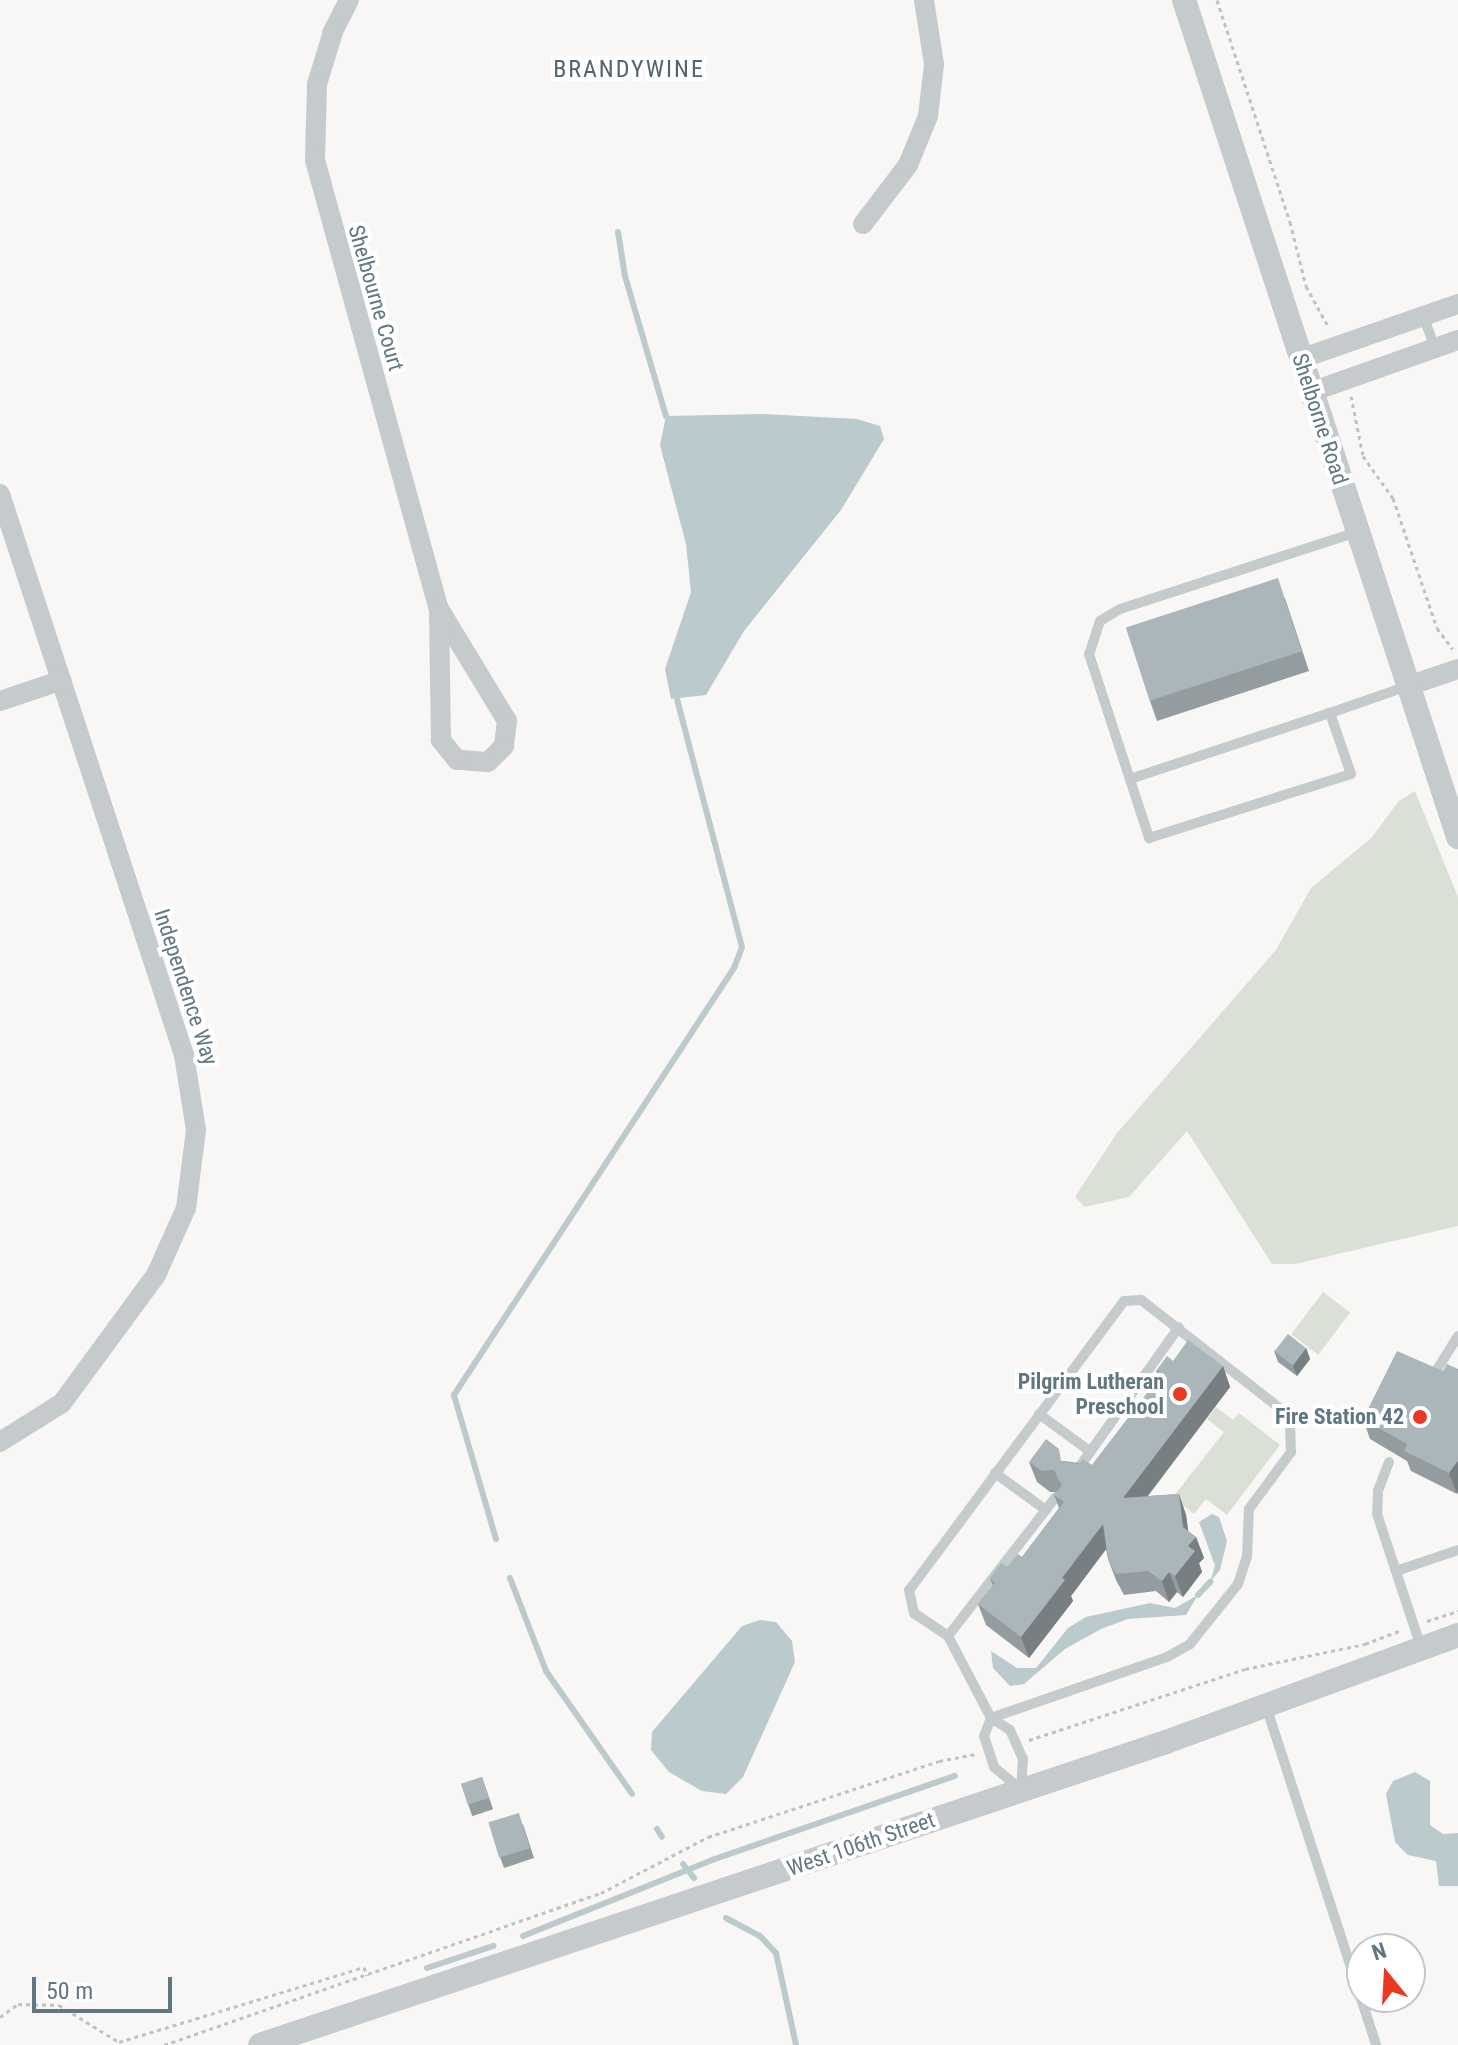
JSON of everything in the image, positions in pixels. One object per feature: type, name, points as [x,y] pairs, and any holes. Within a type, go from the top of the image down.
[{"type":"street","name":"Shelbourne Court","points":[[349,0],[319,76],[315,160],[439,609],[441,740],[457,760],[488,762],[504,746],[507,721],[439,609]]},
{"type":"street","points":[[863,224],[908,165],[928,116],[934,64],[924,0]]},
{"type":"street","name":"Shelborne Road","points":[[1184,0],[1458,837]]},
{"type":"street","points":[[1300,359],[1458,304]]},
{"type":"street","points":[[1311,392],[1458,340]]},
{"type":"street","name":"Independence Way","points":[[0,494],[184,1055],[194,1103],[195,1152],[179,1227],[143,1294],[62,1403],[0,1442]]},
{"type":"street","points":[[1408,686],[1456,660]]},
{"type":"street","points":[[0,701],[62,680]]},
{"type":"street","name":"West 106th Street","points":[[260,2045],[1021,1790],[1265,1704],[1417,1636],[1458,1635]]},
{"type":"lane","points":[[1423,316],[1435,348]]},
{"type":"lane","points":[[1330,713],[1351,774],[1149,838],[1089,654],[1100,621],[1120,609],[1357,532]]},
{"type":"lane","points":[[1130,779],[1408,686]]},
{"type":"lane","points":[[1021,1790],[994,1767],[984,1736],[991,1718],[1179,1652],[1238,1584],[1247,1557],[1249,1509],[1284,1467],[1293,1438],[1290,1421],[1268,1397],[1141,1300],[1124,1301],[909,1590],[914,1613],[948,1636],[991,1718],[1010,1730],[1023,1759],[1021,1790]]},
{"type":"lane","points":[[1073,1475],[1091,1452],[1102,1428],[1179,1327]]},
{"type":"lane","points":[[1433,1376],[1458,1336]]},
{"type":"lane","points":[[1039,1414],[1091,1452]]},
{"type":"lane","points":[[1389,1462],[1378,1491],[1377,1514],[1417,1636]]},
{"type":"lane","points":[[995,1473],[1046,1510]]},
{"type":"lane","points":[[948,1636],[1056,1497]]},
{"type":"lane","points":[[1396,1571],[1458,1550]]},
{"type":"lane","points":[[1265,1704],[1376,2045]]},
{"type":"path","points":[[1217,0],[1290,222],[1306,286],[1332,335]]},
{"type":"path","points":[[1350,391],[1363,456],[1393,498],[1437,628],[1456,660]]},
{"type":"path","points":[[1027,1741],[1245,1669],[1417,1636],[1458,1611]]},
{"type":"path","points":[[164,2045],[601,1893],[708,1837],[939,1761],[976,1754]]},
{"type":"path","points":[[0,2017],[18,2004],[59,2005],[119,2042],[364,1967],[367,1976]]},
{"type":"shaded area","points":[[763,414],[857,419],[880,426],[884,439],[841,510],[744,631],[706,695],[671,699],[665,669],[691,592],[686,544],[660,445],[666,416]]},
{"type":"shaded area","points":[[1415,791],[1458,897],[1458,1226],[1295,1264],[1272,1264],[1187,1131],[1129,1197],[1085,1207],[1075,1197],[1117,1133],[1276,950],[1311,888],[1371,838],[1399,801]]},
{"type":"shaded area","points":[[1323,1292],[1350,1312],[1318,1355],[1291,1334]]},
{"type":"shaded area","points":[[1216,1407],[1233,1420],[1239,1413],[1280,1445],[1227,1515],[1206,1499],[1194,1514],[1173,1497],[1224,1432],[1207,1419]]},
{"type":"shaded area","points":[[1212,1514],[1219,1517],[1227,1541],[1220,1570],[1210,1582],[1215,1566],[1199,1522]]},
{"type":"shaded area","points":[[1198,1595],[1186,1615],[1128,1619],[1101,1629],[1065,1649],[1024,1684],[1010,1686],[993,1668],[991,1651],[1017,1668],[1036,1668],[1068,1628],[1086,1617],[1150,1603],[1175,1608]]},
{"type":"shaded area","points":[[760,1620],[776,1622],[792,1641],[795,1662],[743,1777],[726,1794],[702,1791],[669,1772],[651,1750],[652,1732],[742,1626]]},
{"type":"shaded area","points":[[1415,1772],[1430,1781],[1430,1825],[1443,1834],[1458,1833],[1458,1886],[1439,1886],[1436,1861],[1408,1855],[1395,1842],[1386,1794],[1393,1781]]},
{"type":"building","points":[[1278,578],[1302,651],[1150,701],[1126,627]]},
{"type":"building","points":[[1288,1334],[1306,1348],[1293,1365],[1274,1351]]},
{"type":"building","points":[[1188,1340],[1223,1366],[1123,1498],[1179,1494],[1183,1527],[1196,1537],[1188,1546],[1195,1551],[1175,1576],[1169,1572],[1162,1581],[1148,1571],[1116,1574],[1108,1559],[1103,1524],[1021,1637],[978,1604],[995,1583],[990,1578],[1001,1563],[1007,1567],[1018,1554],[1022,1557],[1064,1502],[1054,1495],[1062,1486],[1054,1470],[1042,1471],[1029,1462],[1046,1439],[1059,1449],[1061,1461],[1078,1464],[1083,1459],[1092,1465],[1161,1375],[1156,1371],[1167,1356],[1173,1361]]},
{"type":"building","name":"Fire Station 42","points":[[1397,1351],[1443,1371],[1447,1364],[1458,1369],[1458,1460],[1449,1473],[1404,1451],[1407,1444],[1363,1419]]},
{"type":"building","points":[[482,1777],[489,1798],[468,1805],[461,1784]]},
{"type":"building","points":[[519,1813],[530,1848],[499,1858],[488,1822]]},
{"type":"waterway","points":[[618,232],[625,276],[666,416]]},
{"type":"waterway","points":[[496,1539],[454,1395],[734,968],[742,947],[677,700]]},
{"type":"waterway","points":[[510,1578],[546,1671],[632,1794]]},
{"type":"waterway","points":[[1198,1595],[1210,1582]]},
{"type":"waterway","points":[[523,1936],[712,1860],[955,1776]]},
{"type":"waterway","points":[[657,1829],[662,1837]]},
{"type":"waterway","points":[[683,1864],[694,1878]]},
{"type":"waterway","points":[[726,1918],[760,1936],[776,1953],[796,2045]]},
{"type":"waterway","points":[[427,1968],[493,1946]]},
{"type":"place","name":"Pilgrim Lutheran Preschool","points":[[1180,1394]]},
{"type":"place","name":"Fire Station 42","points":[[1420,1417]]},
{"type":"district","name":"BRANDYWINE","points":[[629,70]]}]
